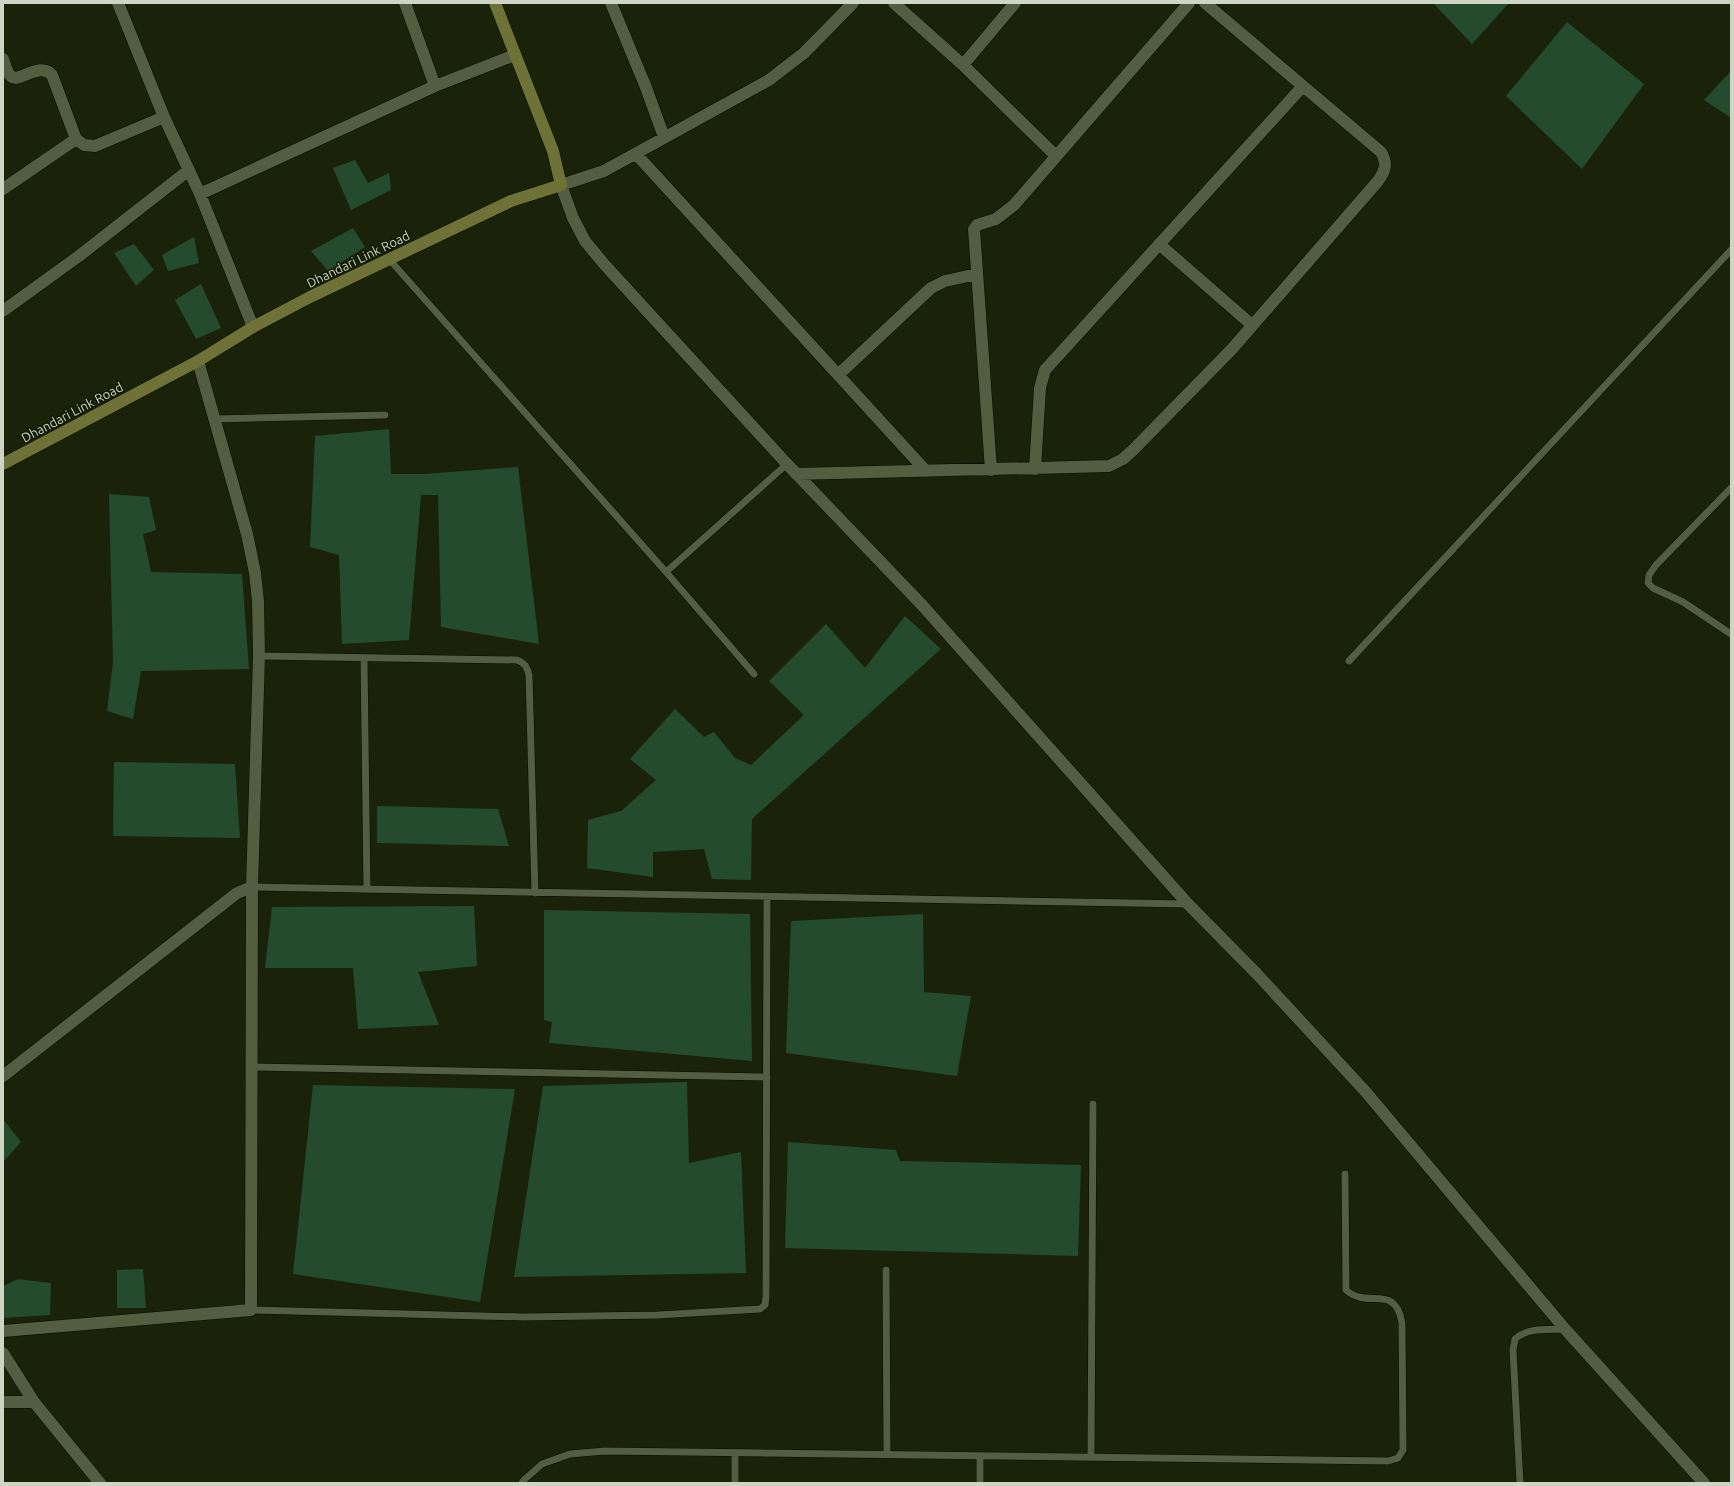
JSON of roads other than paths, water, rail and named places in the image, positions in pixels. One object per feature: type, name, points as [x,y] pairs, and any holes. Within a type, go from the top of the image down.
[{"type":"street","points":[[118,3],[164,117],[190,170],[254,327]]},
{"type":"street","points":[[405,3],[435,86]]},
{"type":"street","points":[[495,3],[553,151],[561,184],[573,218],[585,241],[604,264],[796,474],[922,605],[1188,904],[1257,974],[1365,1091],[1565,1329],[1704,1483]]},
{"type":"street","points":[[611,3],[664,137]]},
{"type":"street","points":[[561,184],[604,171],[769,80],[804,53],[853,3]]},
{"type":"street","points":[[894,3],[963,65],[1056,156]]},
{"type":"street","points":[[963,65],[1016,3]]},
{"type":"street","points":[[991,470],[974,234],[977,225],[996,219],[1006,212],[1189,3]]},
{"type":"street","points":[[796,474],[1109,466],[1123,459],[1232,349],[1378,181],[1386,166],[1385,158],[1381,152],[1205,3]]},
{"type":"street","points":[[200,194],[435,86],[516,55]]},
{"type":"street","points":[[3,59],[9,75],[12,77],[20,77],[41,69],[49,72],[52,76],[76,139],[84,145],[95,146],[164,117]]},
{"type":"street","points":[[1035,469],[1040,388],[1045,370],[1303,86]]},
{"type":"street","points":[[3,189],[76,139]]},
{"type":"street","points":[[636,154],[926,471]]},
{"type":"street","points":[[3,312],[79,256],[190,170]]},
{"type":"street","name":"Dhandari Link Road","points":[[3,464],[198,361],[254,327],[388,259],[510,201],[561,184]]},
{"type":"street","points":[[1159,244],[1252,325]]},
{"type":"street","points":[[838,375],[931,288],[945,281],[977,274]]},
{"type":"street","points":[[3,1331],[251,1310],[252,887],[259,656],[258,601],[255,573],[247,534],[198,361]]},
{"type":"street","points":[[3,1076],[237,893],[252,887]]},
{"type":"street","points":[[3,1353],[34,1402],[100,1483]]},
{"type":"street","points":[[3,1402],[34,1402]]},
{"type":"lane","points":[[1349,661],[1731,250]]},
{"type":"lane","points":[[388,259],[666,572],[754,674]]},
{"type":"lane","points":[[214,420],[385,415]]},
{"type":"lane","points":[[666,572],[787,464]]},
{"type":"lane","points":[[1731,488],[1656,565],[1649,575],[1648,583],[1653,588],[1684,602],[1731,634]]},
{"type":"lane","points":[[259,656],[517,660],[522,662],[527,668],[529,675],[535,892]]},
{"type":"lane","points":[[364,658],[367,889]]},
{"type":"lane","points":[[252,887],[1188,904]]},
{"type":"lane","points":[[251,1310],[524,1317],[658,1315],[760,1310],[765,1305],[766,1297],[767,897]]},
{"type":"lane","points":[[252,1067],[767,1077]]},
{"type":"lane","points":[[1091,1457],[1093,1104]]},
{"type":"lane","points":[[522,1483],[542,1464],[570,1454],[605,1451],[1388,1461],[1398,1458],[1403,1450],[1402,1323],[1400,1312],[1395,1303],[1384,1299],[1352,1295],[1346,1290],[1345,1174]]},
{"type":"lane","points":[[886,1270],[888,1454]]},
{"type":"lane","points":[[1520,1483],[1513,1350],[1515,1339],[1521,1333],[1531,1330],[1565,1329]]},
{"type":"lane","points":[[735,1453],[735,1483]]},
{"type":"lane","points":[[980,1456],[980,1483]]}]
